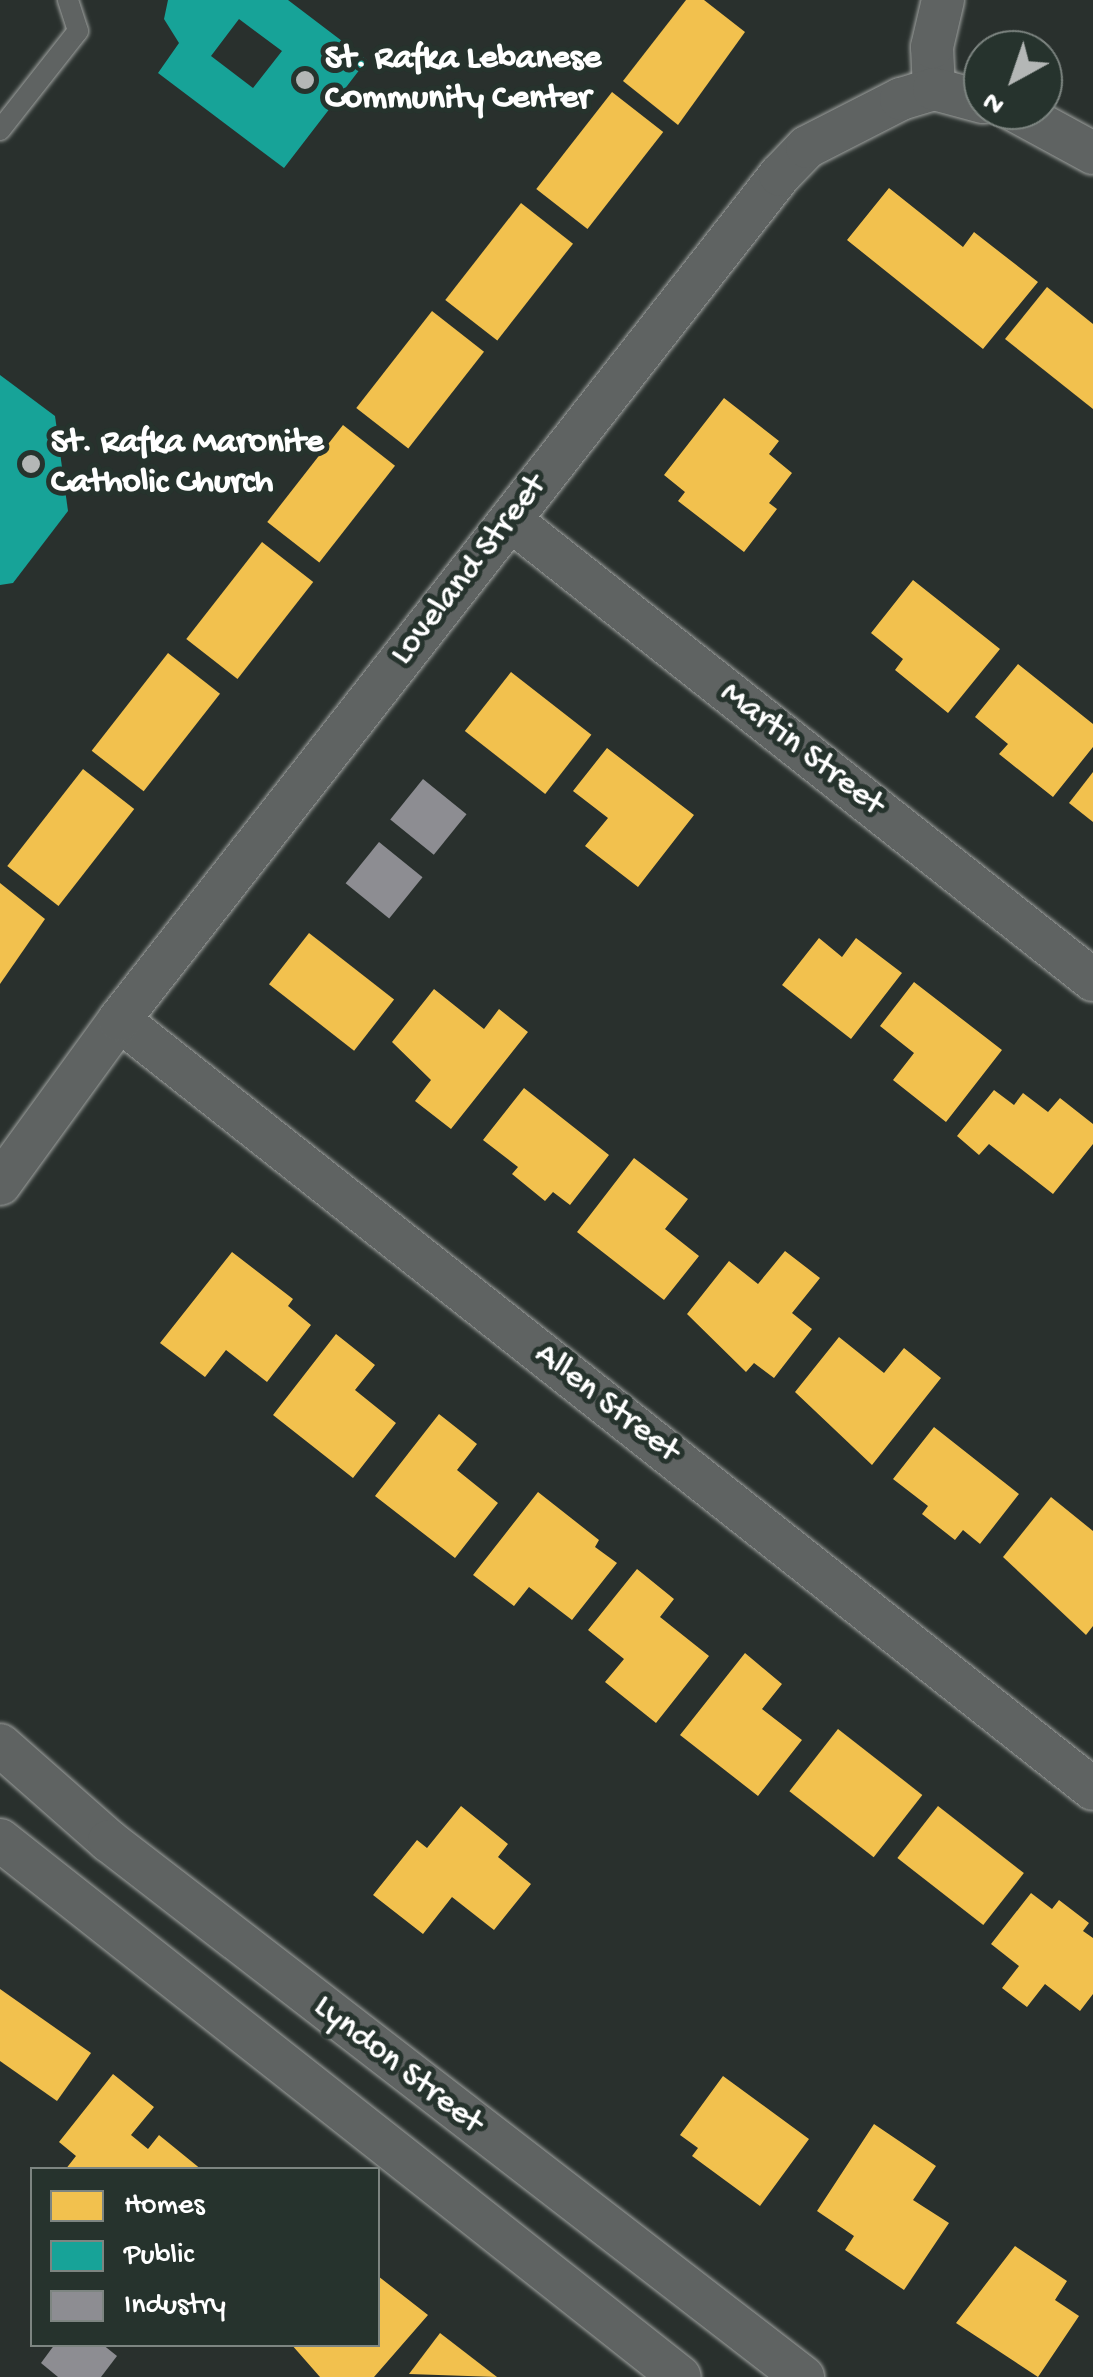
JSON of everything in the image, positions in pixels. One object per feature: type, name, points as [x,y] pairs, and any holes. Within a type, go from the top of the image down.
[{"type":"street","points":[[943,0],[932,47],[934,90],[963,97]]},
{"type":"street","name":"Loveland Street","points":[[0,1184],[119,1020],[807,146],[934,90]]},
{"type":"street","points":[[1051,130],[1093,153]]},
{"type":"street","name":"Martin Street","points":[[510,520],[1093,980]]},
{"type":"street","name":"Allen Street","points":[[119,1020],[1093,1789]]},
{"type":"street","name":"Lyndon Street","points":[[0,1744],[125,1854],[803,2377]]},
{"type":"street","name":"Lyndon Street","points":[[0,1840],[680,2377]]},
{"type":"lane","points":[[0,130],[78,31],[68,0]]},
{"type":"building: Homes","points":[[686,0],[704,0],[745,32],[678,125],[623,81]]},
{"type":"building: Homes","points":[[612,92],[663,132],[587,229],[536,189]]},
{"type":"building: Homes","points":[[889,188],[963,247],[974,232],[1038,282],[983,349],[847,240]]},
{"type":"building: Homes","points":[[521,203],[573,244],[497,341],[445,300]]},
{"type":"building: Homes","points":[[1047,287],[1093,324],[1093,409],[1005,339]]},
{"type":"building: Homes","points":[[432,311],[484,352],[408,449],[356,408]]},
{"type":"building: Homes","points":[[724,398],[779,441],[769,454],[792,473],[769,503],[777,509],[744,552],[678,501],[685,492],[664,475]]},
{"type":"building: Homes","points":[[343,425],[395,466],[319,563],[267,522]]},
{"type":"building: Homes","points":[[262,542],[313,582],[237,679],[186,639]]},
{"type":"building: Homes","points":[[913,580],[1000,649],[948,713],[895,670],[903,659],[871,633]]},
{"type":"building: Homes","points":[[168,653],[220,694],[144,791],[92,751]]},
{"type":"building: Homes","points":[[1018,664],[1093,724],[1093,747],[1053,797],[999,754],[1008,744],[975,717]]},
{"type":"building: Homes","points":[[511,672],[591,735],[545,794],[465,731]]},
{"type":"building: Homes","points":[[607,748],[694,815],[638,887],[585,846],[608,818],[573,791]]},
{"type":"building: Homes","points":[[83,769],[134,809],[58,906],[7,866]]},
{"type":"building: Homes","points":[[1093,772],[1093,822],[1069,803]]},
{"type":"building: Homes","points":[[0,883],[45,919],[0,984]]},
{"type":"building: Homes","points":[[309,933],[394,999],[354,1051],[269,984]]},
{"type":"building: Homes","points":[[819,938],[842,957],[856,938],[902,973],[851,1039],[782,985]]},
{"type":"building: Homes","points":[[914,982],[1002,1050],[946,1122],[893,1080],[914,1053],[880,1026]]},
{"type":"building: Homes","points":[[434,989],[484,1029],[499,1009],[528,1032],[451,1129],[415,1101],[431,1080],[392,1042]]},
{"type":"building: Homes","points":[[524,1088],[609,1155],[570,1205],[553,1192],[545,1201],[512,1174],[518,1167],[483,1140]]},
{"type":"building: Homes","points":[[994,1090],[1014,1105],[1023,1093],[1048,1112],[1060,1098],[1093,1124],[1093,1144],[1053,1194],[989,1144],[979,1155],[957,1136]]},
{"type":"building: Homes","points":[[634,1158],[688,1199],[665,1229],[699,1256],[664,1300],[577,1232]]},
{"type":"building: Homes","points":[[785,1251],[820,1278],[792,1313],[812,1329],[774,1378],[754,1363],[746,1372],[687,1314],[729,1261],[758,1284]]},
{"type":"building: Homes","points":[[232,1252],[293,1299],[288,1306],[311,1325],[267,1382],[226,1350],[205,1377],[160,1343]]},
{"type":"building: Homes","points":[[336,1334],[375,1365],[355,1390],[396,1423],[353,1478],[273,1415]]},
{"type":"building: Homes","points":[[839,1337],[884,1373],[904,1348],[941,1378],[872,1465],[795,1392]]},
{"type":"building: Homes","points":[[439,1414],[477,1444],[457,1470],[498,1503],[455,1558],[375,1496]]},
{"type":"building: Homes","points":[[934,1427],[1019,1494],[980,1544],[963,1530],[955,1540],[922,1514],[928,1506],[893,1479]]},
{"type":"building: Homes","points":[[538,1492],[599,1540],[595,1547],[617,1563],[572,1620],[529,1587],[514,1606],[473,1575]]},
{"type":"building: Homes","points":[[1051,1497],[1093,1531],[1093,1626],[1086,1635],[1003,1557]]},
{"type":"building: Homes","points":[[637,1569],[674,1599],[660,1617],[709,1656],[656,1723],[605,1682],[624,1659],[588,1630]]},
{"type":"building: Homes","points":[[745,1653],[782,1684],[762,1709],[802,1740],[758,1796],[680,1735]]},
{"type":"building: Homes","points":[[838,1729],[922,1795],[874,1857],[789,1791]]},
{"type":"building: Homes","points":[[461,1806],[508,1844],[498,1857],[531,1884],[494,1930],[452,1897],[423,1934],[373,1895],[417,1840],[427,1848]]},
{"type":"building: Homes","points":[[938,1806],[1024,1873],[983,1925],[897,1858]]},
{"type":"building: Homes","points":[[1031,1893],[1052,1909],[1059,1900],[1089,1923],[1083,1931],[1093,1938],[1093,1994],[1080,2011],[1045,1984],[1027,2007],[1002,1988],[1019,1966],[991,1944]]},
{"type":"building: Homes","points":[[0,1989],[91,2053],[57,2101],[0,2061]]},
{"type":"building: Homes","points":[[113,2074],[154,2107],[131,2135],[148,2149],[159,2135],[198,2167],[67,2167],[76,2156],[59,2142]]},
{"type":"building: Homes","points":[[723,2076],[809,2139],[760,2206],[692,2156],[698,2148],[680,2135]]},
{"type":"building: Homes","points":[[874,2124],[936,2166],[913,2200],[949,2223],[904,2290],[845,2250],[854,2236],[817,2211]]},
{"type":"building: Homes","points":[[1015,2246],[1067,2281],[1055,2300],[1079,2316],[1038,2377],[956,2323]]},
{"type":"building: Homes","points":[[380,2278],[428,2315],[374,2377],[320,2377],[294,2347],[380,2347]]},
{"type":"building: Homes","points":[[440,2333],[497,2377],[409,2374]]},
{"type":"building: Public","name":"St. Rafka Lebanese Community Center","points":[[168,0],[288,0],[367,60],[284,168],[158,73],[179,43],[164,19]],"holes":[[[239,19],[282,51],[253,88],[211,56]]]},
{"type":"building: Public","name":"St. Rafka Maronite Catholic Church","points":[[0,375],[55,416],[68,511],[13,583],[0,585]]},
{"type":"building: Industry","points":[[423,779],[467,814],[434,855],[390,819]]},
{"type":"building: Industry","points":[[379,842],[423,877],[389,918],[346,883]]},
{"type":"building: Industry","points":[[53,2347],[106,2347],[117,2356],[101,2377],[58,2377],[41,2363]]},
{"type":"place","name":"St. Rafka Lebanese Community Center","points":[[305,80]]},
{"type":"place","name":"St. Rafka Maronite Catholic Church","points":[[31,464]]}]
